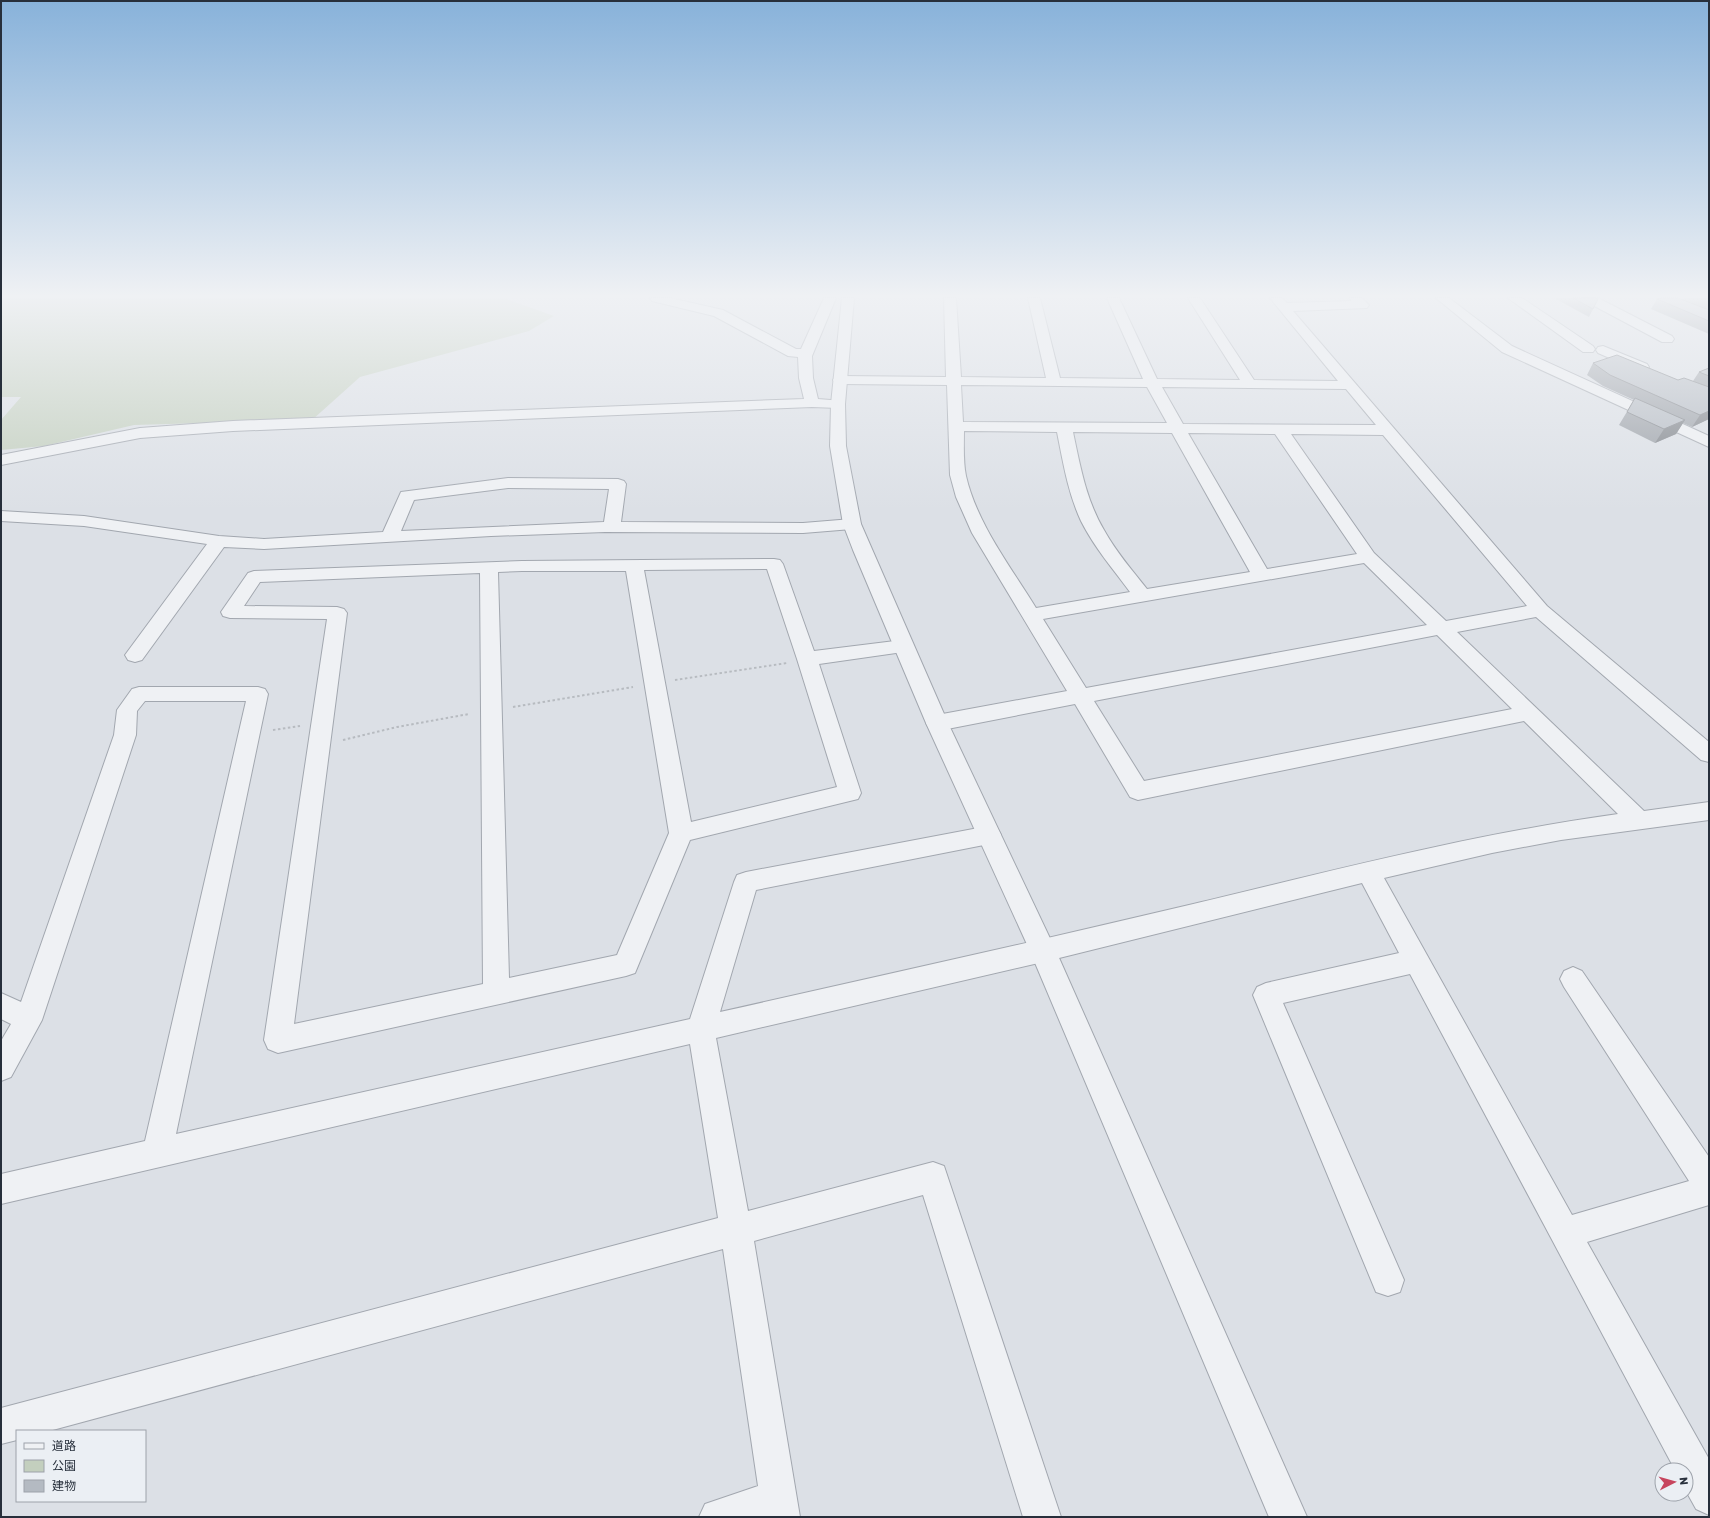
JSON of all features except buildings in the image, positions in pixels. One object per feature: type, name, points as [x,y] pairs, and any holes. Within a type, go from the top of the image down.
[{"type":"street","points":[[806,369],[806,378],[812,403]]},
{"type":"street","points":[[841,369],[839,392],[838,446],[852,524],[862,550],[937,723],[1043,951],[1288,1517]]},
{"type":"street","points":[[953,369],[958,475],[964,497],[981,533],[1138,791],[1529,713]]},
{"type":"street","points":[[1051,369],[1054,382]]},
{"type":"street","points":[[1146,369],[1177,428],[1261,575]]},
{"type":"street","points":[[1240,369],[1250,384]]},
{"type":"street","points":[[1336,369],[1540,610],[1709,754]]},
{"type":"street","points":[[1548,369],[1709,442]]},
{"type":"street","points":[[1646,369],[1653,372]]},
{"type":"street","points":[[1,460],[140,433],[233,426],[812,403],[839,392],[953,381],[1350,386]]},
{"type":"street","points":[[955,426],[1388,430]]},
{"type":"street","points":[[1064,427],[1080,495],[1091,523],[1106,547],[1143,596]]},
{"type":"street","points":[[1280,429],[1368,557],[1639,820]]},
{"type":"street","points":[[396,551],[407,496],[508,483],[618,484],[612,528]]},
{"type":"street","points":[[1,516],[38,516],[94,521],[219,541],[396,551],[489,567],[774,564],[807,659],[850,793],[681,833]]},
{"type":"street","points":[[634,565],[681,833],[626,965],[278,1040],[337,613],[230,612],[254,577],[396,551],[491,531],[612,528],[803,528],[852,524]]},
{"type":"street","points":[[134,655],[219,541]]},
{"type":"street","points":[[1031,615],[1368,557]]},
{"type":"street","points":[[489,567],[496,993]]},
{"type":"street","points":[[937,723],[1540,610]]},
{"type":"street","points":[[807,659],[903,646]]},
{"type":"street","points":[[1,1068],[28,1020],[125,736],[127,710],[139,694],[258,694],[157,1153]]},
{"type":"street","points":[[1,1189],[1043,951],[1368,872],[1500,842],[1561,831],[1709,811]]},
{"type":"street","points":[[718,1517],[779,1507],[736,1229],[701,1029],[746,882],[989,835]]},
{"type":"street","points":[[1368,872],[1709,1496]]},
{"type":"street","points":[[1388,1280],[1266,995],[1416,961]]},
{"type":"street","points":[[1573,979],[1709,1184]]},
{"type":"street","points":[[1,1005],[28,1020]]},
{"type":"street","points":[[1,1426],[933,1177],[1042,1517]]},
{"type":"street","points":[[1565,1233],[1709,1190]]},
{"type":"path","points":[[319,746],[397,727],[807,659]]},
{"type":"path","points":[[249,734],[322,722]]},
{"type":"green space","points":[[1,369],[390,369],[360,377],[312,420],[134,425],[44,446],[1,450],[1,420],[21,397],[1,397]]}]
